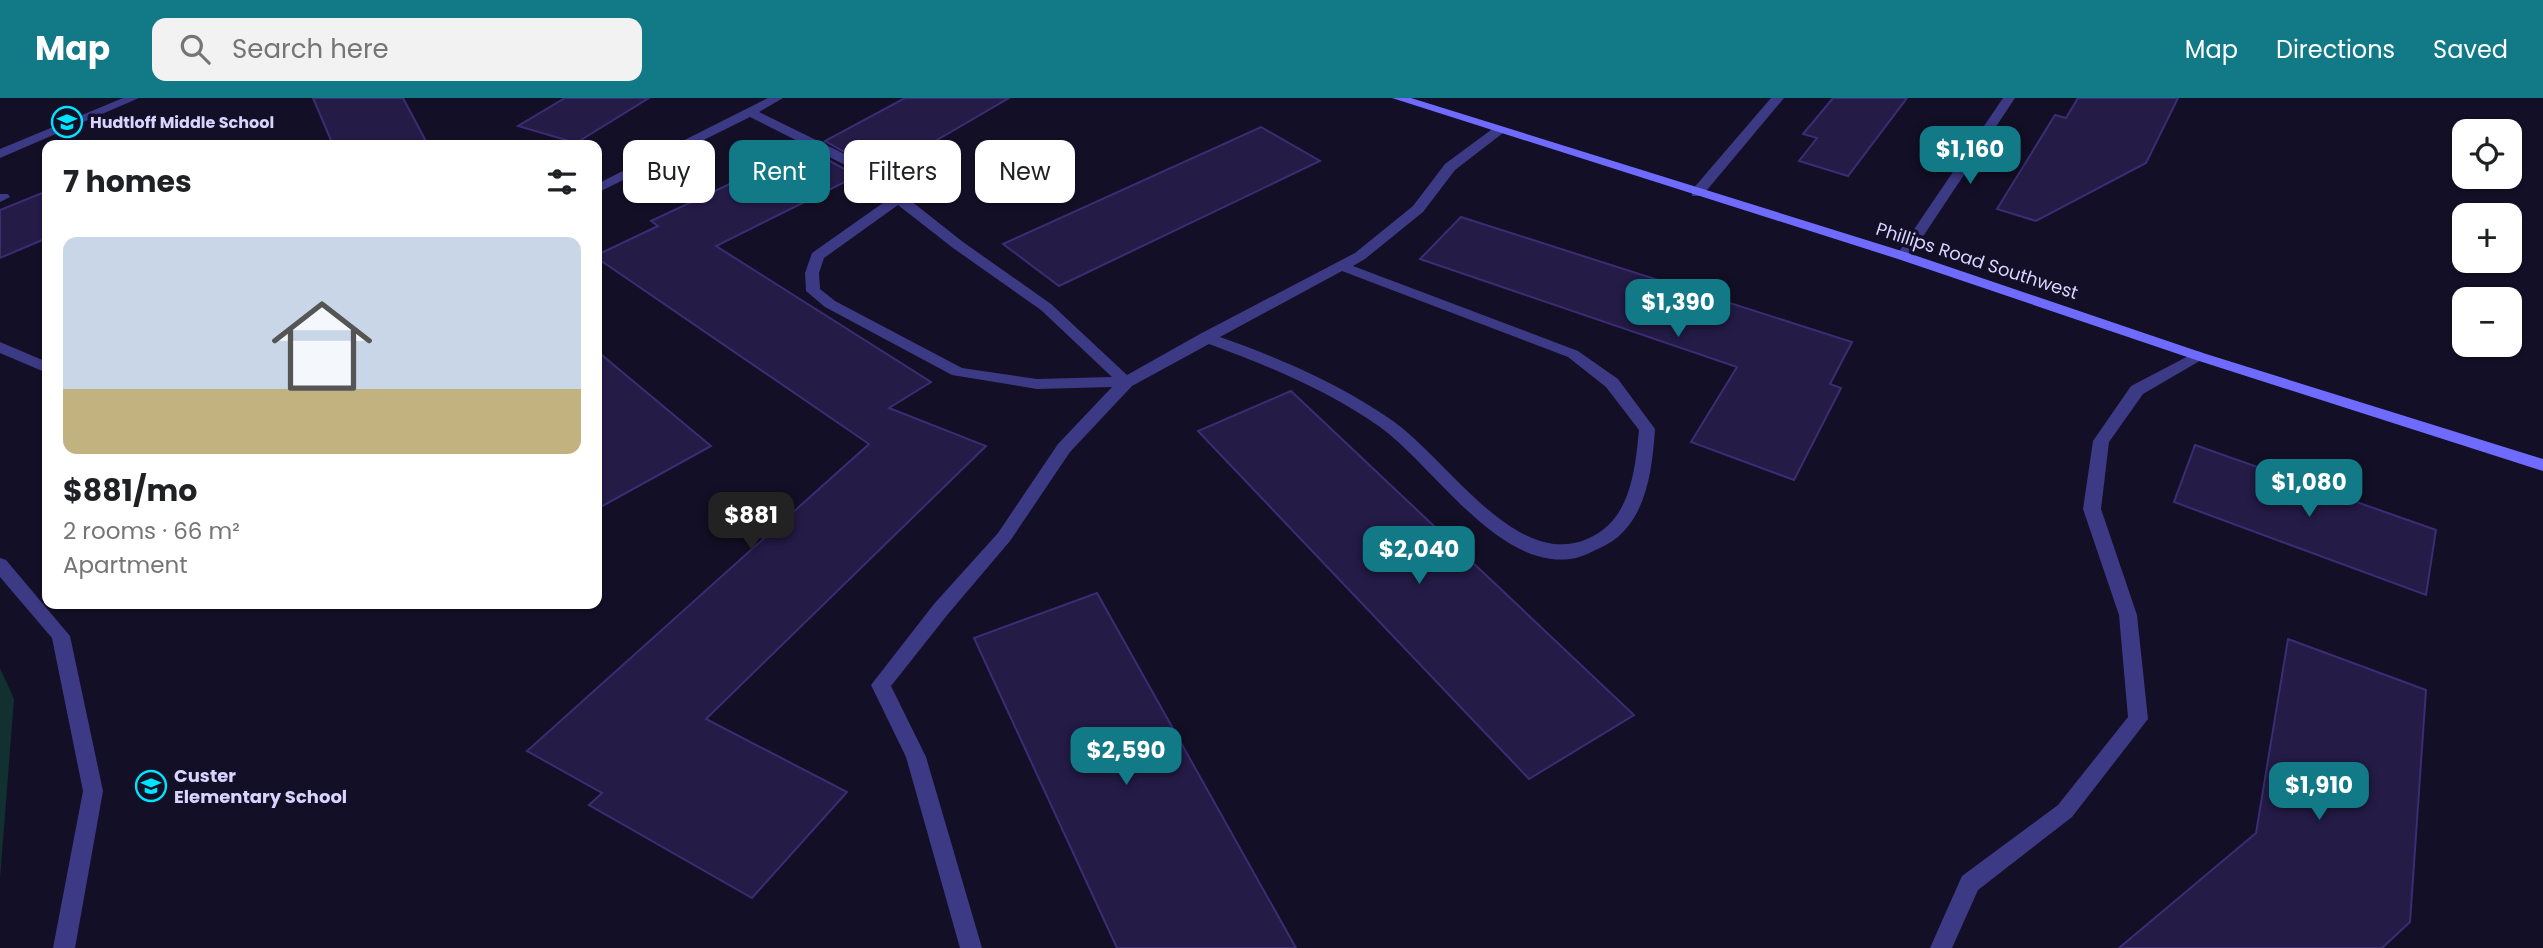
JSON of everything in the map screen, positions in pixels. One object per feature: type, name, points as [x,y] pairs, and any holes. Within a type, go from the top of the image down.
[{"type":"street","points":[[0,154],[133,98]]},
{"type":"street","points":[[602,186],[777,98]]},
{"type":"street","name":"Phillips Road Southwest","points":[[1398,98],[1903,256],[2198,356],[2543,465]]},
{"type":"street","points":[[1697,193],[1778,98]]},
{"type":"street","points":[[1903,256],[2009,98]]},
{"type":"street","points":[[748,111],[844,159]]},
{"type":"street","points":[[971,948],[916,757],[881,685],[1004,537],[1064,448],[1126,382],[1205,337],[1360,256],[1418,209],[1450,167],[1499,130]]},
{"type":"street","points":[[891,203],[817,256],[812,273],[813,291],[830,304],[958,372],[1037,384],[1126,382]]},
{"type":"street","points":[[904,203],[958,246],[1046,307],[1126,382]]},
{"type":"street","points":[[1205,337],[1293,369],[1356,404],[1416,447],[1476,510],[1528,546],[1551,552],[1583,552],[1603,539],[1624,519],[1634,507],[1644,469],[1647,429],[1612,383],[1573,354],[1341,266]]},
{"type":"street","points":[[0,347],[42,366]]},
{"type":"street","points":[[1941,948],[1970,883],[2065,811],[2138,719],[2128,615],[2092,509],[2101,441],[2137,390],[2198,356]]},
{"type":"street","points":[[0,565],[61,636],[93,791],[64,948]]},
{"type":"green space","points":[[0,668],[14,699],[0,879]]},
{"type":"building","points":[[313,98],[403,98],[425,140],[331,140]]},
{"type":"building","points":[[565,98],[649,98],[581,140],[566,140],[518,126]]},
{"type":"building","points":[[905,98],[1009,98],[937,140],[844,140],[844,152],[827,140]]},
{"type":"building","points":[[1833,98],[1907,98],[1848,176],[1799,161],[1817,138],[1803,134]]},
{"type":"building","points":[[2078,98],[2178,98],[2146,163],[2036,221],[1997,209],[2055,115],[2066,118]]},
{"type":"building","points":[[1261,127],[1320,161],[1059,286],[1003,244]]},
{"type":"building","points":[[830,161],[844,169],[844,182],[830,189]]},
{"type":"building","points":[[729,184],[729,203],[803,203],[716,246],[931,382],[889,408],[986,446],[706,719],[847,792],[752,898],[589,805],[602,793],[527,751],[869,444],[602,261],[602,253],[658,226],[651,221],[689,203],[715,203],[715,191]]},
{"type":"building","points":[[42,193],[42,240],[0,258],[0,210]]},
{"type":"building","points":[[1461,217],[1852,342],[1830,384],[1841,388],[1794,480],[1691,442],[1737,367],[1420,259]]},
{"type":"building","points":[[602,355],[711,446],[602,506]]},
{"type":"building","points":[[1291,391],[1634,715],[1529,779],[1198,431]]},
{"type":"building","points":[[2195,445],[2436,530],[2426,595],[2174,502]]},
{"type":"building","points":[[1097,593],[1296,948],[1117,948],[974,638]]},
{"type":"building","points":[[2288,639],[2426,690],[2410,922],[2382,948],[2119,948],[2256,833]]},
{"type":"place","name":"Hudtloff Middle School","points":[[67,122]]},
{"type":"place","name":"Custer Elementary School","points":[[151,786]]}]
